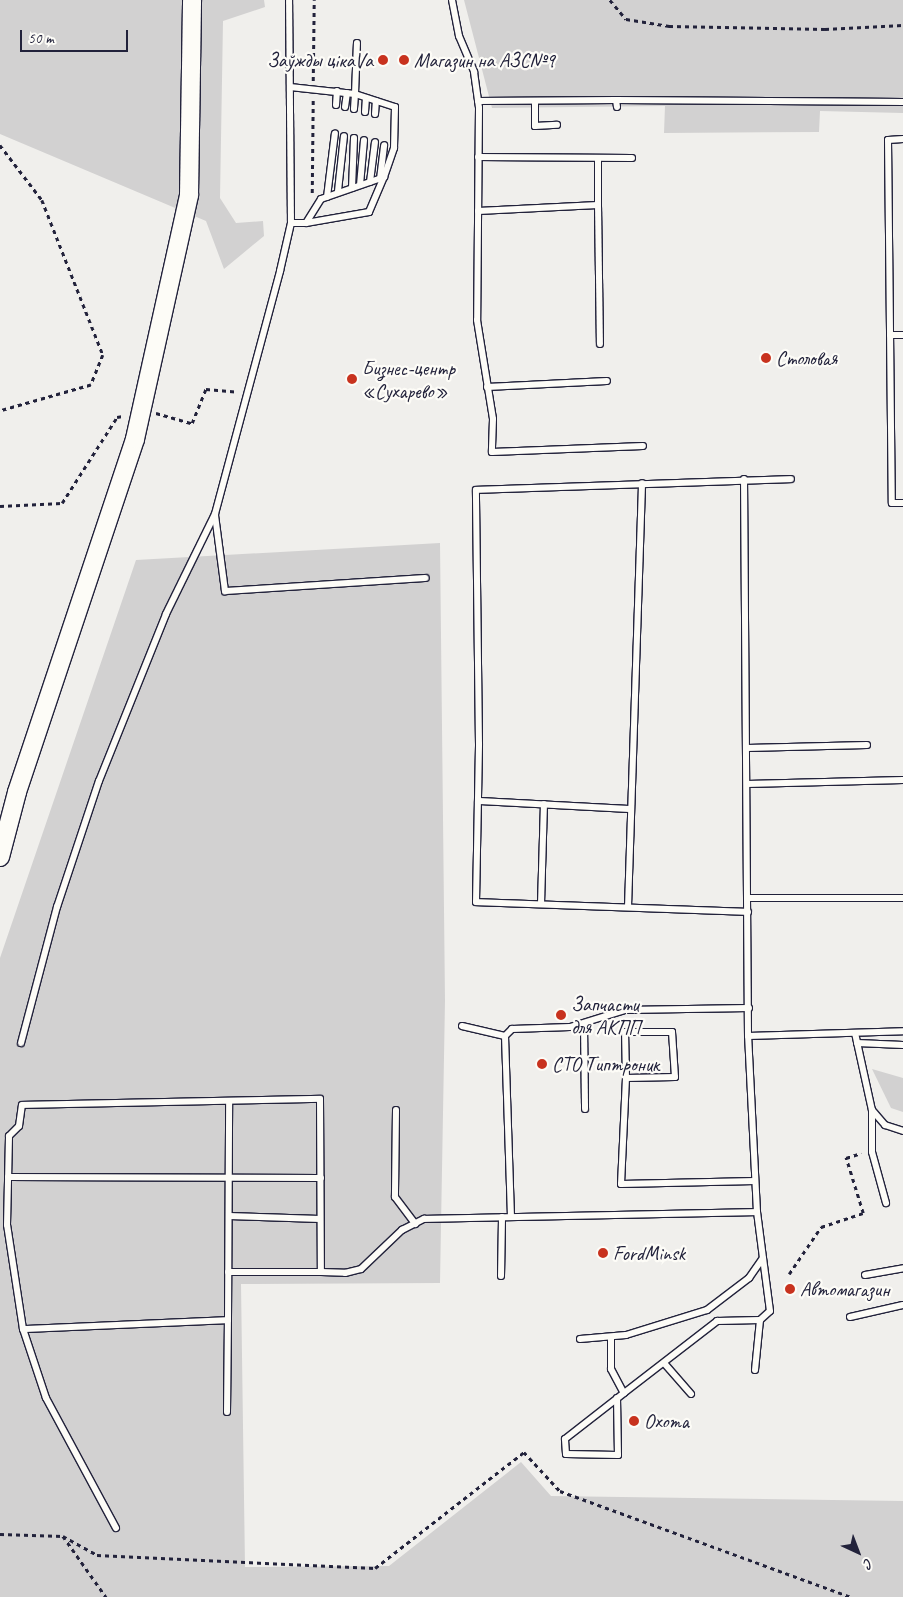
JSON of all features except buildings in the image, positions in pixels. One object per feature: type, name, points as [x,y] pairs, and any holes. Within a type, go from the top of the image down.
[{"type":"main road","points":[[0,857],[18,792],[135,439],[189,195],[192,0]]},
{"type":"lane","points":[[21,1043],[57,907],[99,781],[166,614],[215,514],[292,223],[289,0]]},
{"type":"lane","points":[[452,0],[459,36],[474,72],[478,101],[477,320],[493,419],[492,452],[643,446]]},
{"type":"lane","points":[[354,109],[357,43]]},
{"type":"lane","points":[[290,87],[355,94],[395,107],[394,148],[369,212],[306,223],[292,223]]},
{"type":"lane","points":[[336,105],[337,91]]},
{"type":"lane","points":[[345,107],[347,93]]},
{"type":"lane","points":[[365,112],[366,98]]},
{"type":"lane","points":[[375,114],[376,101]]},
{"type":"lane","points":[[478,101],[616,104],[903,102]]},
{"type":"lane","points":[[535,101],[535,126],[557,125]]},
{"type":"lane","points":[[328,196],[335,133]]},
{"type":"lane","points":[[338,192],[344,136]]},
{"type":"lane","points":[[352,188],[354,138]]},
{"type":"lane","points":[[903,139],[888,140],[892,503],[903,503]]},
{"type":"lane","points":[[360,185],[364,140]]},
{"type":"lane","points":[[370,182],[375,142]]},
{"type":"lane","points":[[382,178],[384,144]]},
{"type":"lane","points":[[478,158],[632,158]]},
{"type":"lane","points":[[598,158],[600,344]]},
{"type":"lane","points":[[306,223],[321,199],[382,178]]},
{"type":"lane","points":[[478,211],[598,205]]},
{"type":"lane","points":[[890,335],[903,335]]},
{"type":"lane","points":[[487,387],[607,381]]},
{"type":"lane","points":[[617,1398],[618,1455],[566,1454],[565,1439],[617,1398],[664,1363],[717,1321],[760,1320],[770,1311],[757,1212],[748,1036],[744,479]]},
{"type":"lane","points":[[748,912],[476,902],[478,801],[476,490],[744,479],[791,479]]},
{"type":"lane","points":[[628,907],[642,483]]},
{"type":"lane","points":[[215,514],[225,590],[426,578]]},
{"type":"lane","points":[[747,748],[867,745]]},
{"type":"lane","points":[[747,784],[903,780]]},
{"type":"lane","points":[[478,801],[632,809]]},
{"type":"lane","points":[[541,904],[544,804]]},
{"type":"lane","points":[[748,898],[903,898]]},
{"type":"lane","points":[[511,1217],[505,1036],[512,1029],[584,1024],[625,1010],[749,1008]]},
{"type":"lane","points":[[584,1024],[585,1109]]},
{"type":"lane","points":[[462,1026],[505,1036]]},
{"type":"lane","points":[[626,1078],[675,1077],[672,1032],[625,1032],[626,1078],[621,1184],[756,1181]]},
{"type":"lane","points":[[854,1032],[872,1110],[872,1149],[886,1203]]},
{"type":"lane","points":[[748,1036],[903,1032]]},
{"type":"lane","points":[[857,1043],[903,1045]]},
{"type":"lane","points":[[116,1528],[46,1398],[23,1328],[7,1225],[9,1136],[19,1126],[22,1105],[320,1099],[321,1272]]},
{"type":"lane","points":[[227,1412],[229,1101]]},
{"type":"lane","points":[[396,1110],[394,1196],[415,1224]]},
{"type":"lane","points":[[872,1110],[885,1125],[903,1131]]},
{"type":"lane","points":[[8,1177],[321,1178]]},
{"type":"lane","points":[[228,1272],[345,1273],[361,1269],[402,1230],[424,1219],[757,1212]]},
{"type":"lane","points":[[228,1216],[320,1219]]},
{"type":"lane","points":[[501,1276],[502,1217]]},
{"type":"lane","points":[[580,1339],[652,1329],[706,1310],[749,1278],[763,1258]]},
{"type":"lane","points":[[865,1275],[903,1268]]},
{"type":"lane","points":[[850,1317],[903,1305]]},
{"type":"lane","points":[[23,1328],[228,1320]]},
{"type":"lane","points":[[755,1370],[760,1320]]},
{"type":"lane","points":[[611,1336],[611,1369],[624,1393]]},
{"type":"lane","points":[[664,1363],[691,1394]]},
{"type":"path","points":[[312,199],[314,0]]},
{"type":"path","points":[[610,0],[626,19],[669,26],[825,29],[903,25]]},
{"type":"path","points":[[0,145],[42,200],[103,355],[91,385],[0,410]]},
{"type":"path","points":[[789,1274],[821,1226],[863,1213],[846,1158],[872,1149]]},
{"type":"path","points":[[0,1534],[63,1536],[97,1555],[375,1568],[524,1452],[560,1490],[852,1597]]},
{"type":"path","points":[[63,1536],[106,1597]]},
{"type":"shaded area","points":[[0,0],[264,0],[265,7],[223,21],[220,198],[236,223],[263,221],[264,236],[224,269],[206,221],[0,134]]},
{"type":"shaded area","points":[[464,0],[903,0],[903,113],[820,111],[819,132],[664,133],[665,106],[492,108]]},
{"type":"shaded area","points":[[440,543],[445,1001],[440,1283],[241,1284],[245,1567],[389,1566],[521,1462],[551,1496],[903,1501],[903,1597],[0,1597],[0,958],[136,560]]},
{"type":"shaded area","points":[[872,1069],[903,1078],[903,1112],[891,1108]]},
{"type":"place","name":"Заўжды цікаVа","points":[[383,60]]},
{"type":"place","name":"Магазин на АЗС№9","points":[[404,60]]},
{"type":"place","name":"Столовая","points":[[766,358]]},
{"type":"place","name":"Бизнес-центр «Сухарево»","points":[[352,379]]},
{"type":"place","name":"Запчасти для АКПП","points":[[561,1015]]},
{"type":"place","name":"СТО Типтроник","points":[[542,1064]]},
{"type":"place","name":"FordMinsk","points":[[603,1253]]},
{"type":"place","name":"Автомагазин","points":[[790,1289]]},
{"type":"place","name":"Охота","points":[[634,1421]]}]
